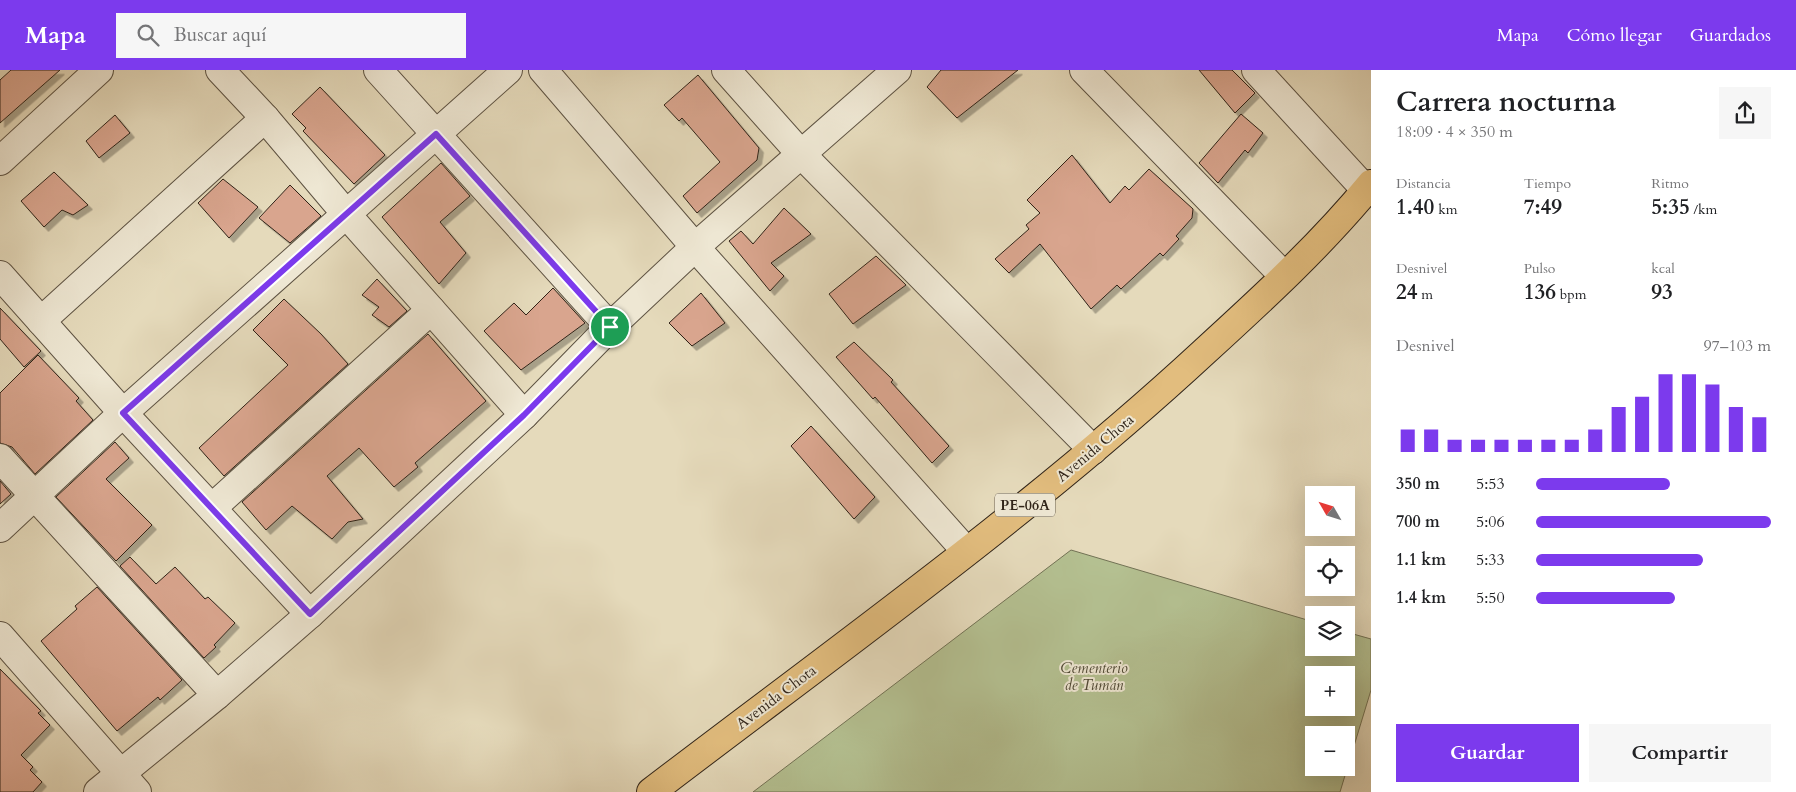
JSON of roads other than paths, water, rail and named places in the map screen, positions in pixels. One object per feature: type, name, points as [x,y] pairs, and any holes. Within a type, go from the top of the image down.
[{"type":"highway","name":"Avenida Chota","points":[[651,792],[966,551],[1093,450],[1176,378],[1284,276],[1369,187]]},
{"type":"street","points":[[0,161],[99,70]]},
{"type":"street","points":[[220,70],[266,118],[347,215],[524,415]]},
{"type":"street","points":[[378,70],[610,327]]},
{"type":"street","points":[[0,528],[123,413],[508,70]]},
{"type":"street","points":[[543,70],[695,247],[966,551]]},
{"type":"street","points":[[726,70],[800,154],[1093,450]]},
{"type":"street","points":[[1084,70],[1284,276]]},
{"type":"street","points":[[1256,70],[1369,187]]},
{"type":"street","points":[[98,792],[129,783],[217,695],[310,614],[524,415],[610,327],[695,247],[895,71]]},
{"type":"street","points":[[41,320],[266,118]]},
{"type":"street","points":[[0,275],[123,413],[310,614]]},
{"type":"street","points":[[212,508],[431,310]]},
{"type":"street","points":[[0,458],[217,695]]},
{"type":"street","points":[[0,636],[129,783]]},
{"type":"park label","name":"Cementerio de Tumán","points":[[1094,676]]}]
